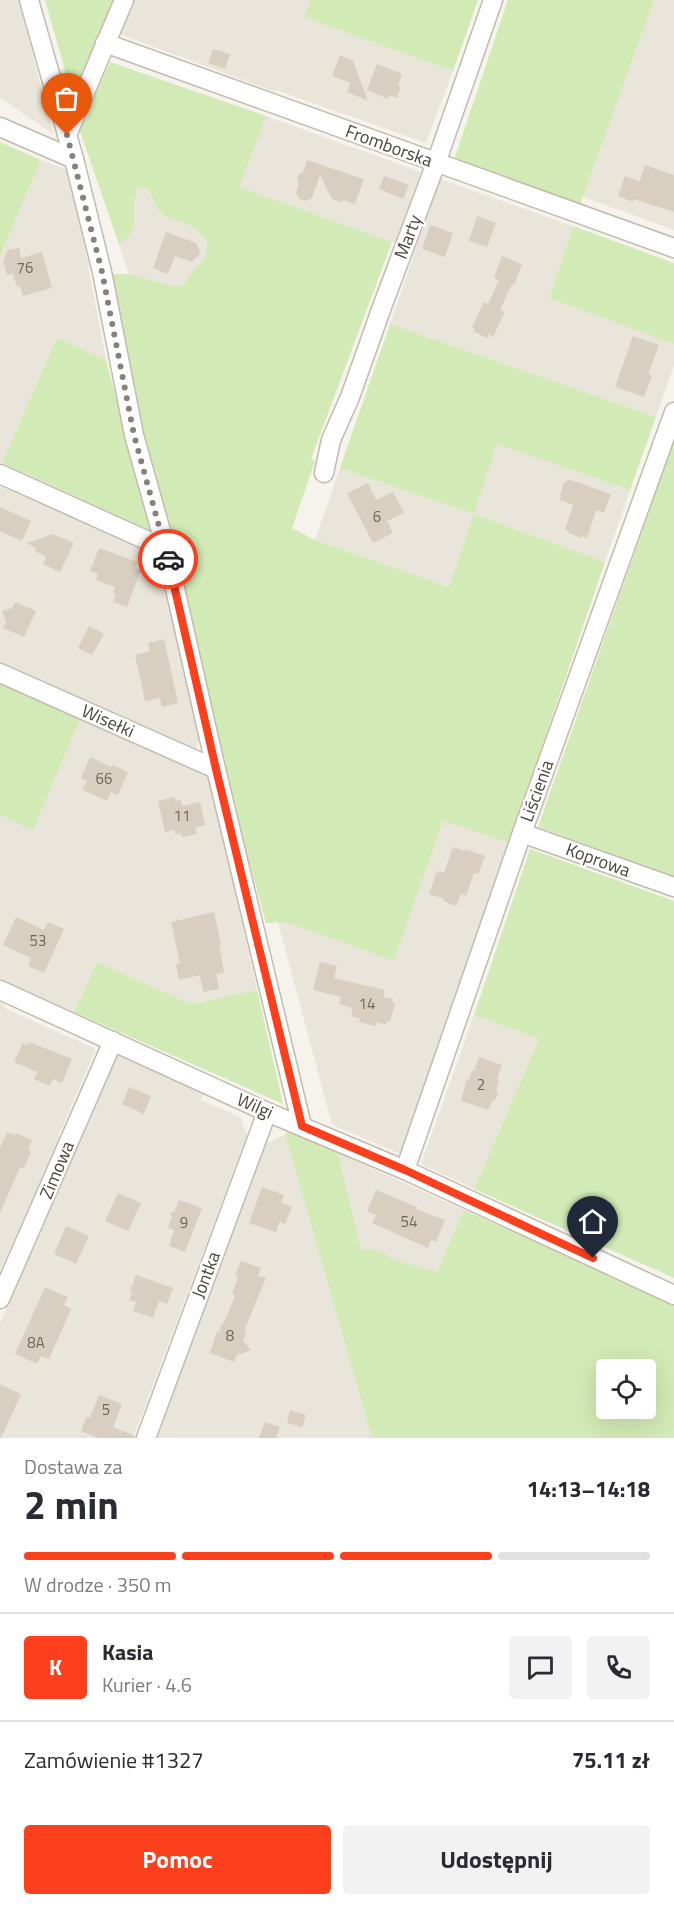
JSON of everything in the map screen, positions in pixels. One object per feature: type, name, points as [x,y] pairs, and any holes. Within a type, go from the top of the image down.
[{"type":"street","points":[[30,0],[74,159],[102,272],[134,435],[166,549],[216,769],[302,1126]]},
{"type":"street","points":[[67,135],[124,0]]},
{"type":"street","name":"Marty","points":[[324,473],[331,440],[350,397],[493,0]]},
{"type":"street","name":"Fromborska","points":[[105,43],[674,248]]},
{"type":"street","points":[[0,127],[74,159]]},
{"type":"street","name":"Liścienia","points":[[405,1170],[522,833],[674,412]]},
{"type":"street","points":[[0,474],[166,549]]},
{"type":"street","name":"Wisełki","points":[[0,673],[216,769]]},
{"type":"street","name":"Koprowa","points":[[522,833],[674,887]]},
{"type":"street","name":"Wilgi","points":[[0,990],[267,1112],[405,1170],[674,1295]]},
{"type":"street","name":"Zimowa","points":[[0,1299],[113,1041]]},
{"type":"street","name":"Jontka","points":[[146,1438],[267,1112]]},
{"type":"shaded area","points":[[0,0],[19,0],[53,134],[0,98]]},
{"type":"shaded area","points":[[131,0],[311,0],[305,17],[453,71],[426,143],[276,90],[275,92],[117,33]]},
{"type":"shaded area","points":[[654,0],[674,0],[674,230],[583,197]]},
{"type":"shaded area","points":[[266,116],[421,172],[395,243],[238,187]]},
{"type":"shaded area","points":[[80,131],[238,187],[164,376]]},
{"type":"shaded area","points":[[41,160],[70,171],[106,360],[57,338],[2,463],[0,461],[0,256]]},
{"type":"shaded area","points":[[440,179],[573,226],[549,298],[674,344],[674,365],[656,417],[390,324]]},
{"type":"shaded area","points":[[497,443],[630,490],[605,562],[474,514]]},
{"type":"shaded area","points":[[340,468],[474,514],[449,587],[315,540]]},
{"type":"shaded area","points":[[0,486],[163,555],[201,735],[195,750],[0,664]]},
{"type":"shaded area","points":[[81,717],[209,775],[257,990],[191,1004],[97,962],[74,1012],[0,979],[0,815],[33,829]]},
{"type":"shaded area","points":[[443,821],[509,843],[401,1154],[332,1125],[278,922],[285,922],[394,961]]},
{"type":"shaded area","points":[[0,1003],[5,1005],[4,1008],[94,1048],[95,1051],[0,1271]]},
{"type":"shaded area","points":[[474,1015],[539,1039],[474,1189],[421,1164]]},
{"type":"shaded area","points":[[112,1053],[204,1093],[201,1100],[240,1117],[247,1135],[133,1438],[0,1438],[0,1323],[51,1208]]},
{"type":"shaded area","points":[[285,1134],[372,1438],[155,1438],[263,1146]]},
{"type":"shaded area","points":[[338,1153],[464,1210],[411,1331],[361,1250]]},
{"type":"green space","points":[[45,0],[114,0],[72,95]]},
{"type":"green space","points":[[311,0],[478,0],[453,71],[304,17]]},
{"type":"green space","points":[[508,0],[654,0],[580,205],[454,160]]},
{"type":"green space","points":[[110,62],[266,116],[239,187],[392,242],[311,459],[315,461],[292,528],[315,540],[449,587],[474,514],[605,562],[509,843],[443,821],[394,961],[285,922],[266,923],[224,771],[172,540],[2,463],[57,338],[106,360],[125,432],[106,274],[129,274],[176,287],[185,284],[205,256],[207,241],[192,226],[162,214],[150,192],[144,187],[138,188],[135,196],[131,232],[119,244],[80,131]]},
{"type":"green space","points":[[0,142],[41,160],[0,256]]},
{"type":"green space","points":[[573,226],[674,263],[674,344],[549,298]]},
{"type":"green space","points":[[390,324],[656,417],[630,490],[497,444],[474,514],[340,468]]},
{"type":"green space","points":[[674,441],[674,876],[538,827]]},
{"type":"green space","points":[[0,682],[81,717],[33,830],[0,815]]},
{"type":"green space","points":[[530,849],[674,901],[674,1278],[474,1189],[539,1039],[474,1015]]},
{"type":"green space","points":[[97,962],[191,1004],[257,990],[283,1104],[74,1012]]},
{"type":"green space","points":[[288,1131],[338,1153],[361,1250],[376,1250],[398,1261],[437,1272],[464,1210],[674,1303],[674,1438],[372,1438],[285,1134]]},
{"type":"building","points":[[213,49],[230,54],[225,69],[208,63]]},
{"type":"building","points":[[340,55],[353,61],[368,101],[347,92],[350,83],[332,76]]},
{"type":"building","points":[[377,64],[402,74],[397,98],[389,95],[388,99],[367,90]]},
{"type":"building","points":[[307,160],[364,179],[355,204],[332,199],[320,175],[312,198],[306,201],[299,199],[296,193],[299,183],[297,179],[303,172]]},
{"type":"building","points":[[645,165],[674,175],[674,212],[618,196],[625,176],[640,181]]},
{"type":"building","points":[[384,176],[409,185],[403,199],[379,189]]},
{"type":"building","points":[[477,216],[496,223],[487,247],[469,241]]},
{"type":"building","points":[[430,225],[453,233],[445,257],[422,249]]},
{"type":"building","points":[[166,232],[196,243],[200,251],[192,262],[175,256],[168,274],[153,268]]},
{"type":"building","points":[[19,248],[21,258],[42,252],[52,288],[23,296],[13,274],[7,275],[3,261],[8,250]]},
{"type":"building","points":[[502,256],[522,264],[514,285],[512,284],[500,310],[505,312],[493,337],[489,334],[487,338],[473,331],[475,328],[472,327],[484,302],[488,304],[499,280],[494,278]]},
{"type":"building","points":[[633,336],[659,345],[648,374],[652,376],[644,397],[615,387]]},
{"type":"building","points":[[568,479],[611,494],[604,513],[596,510],[587,538],[582,536],[581,538],[565,530],[573,505],[560,500],[560,495],[564,482],[566,483]]},
{"type":"building","points":[[368,483],[376,500],[393,492],[404,513],[387,521],[393,533],[373,543],[347,493]]},
{"type":"building","points":[[0,507],[31,521],[22,541],[0,531]]},
{"type":"building","points":[[53,534],[74,543],[60,572],[43,564],[46,557],[27,543]]},
{"type":"building","points":[[99,548],[138,562],[135,568],[141,570],[127,607],[113,602],[116,594],[113,592],[115,587],[96,580],[98,574],[90,571]]},
{"type":"building","points":[[15,602],[36,611],[24,637],[3,628],[6,622],[2,611],[12,608]]},
{"type":"building","points":[[89,626],[104,634],[92,655],[78,648]]},
{"type":"building","points":[[164,639],[178,703],[162,707],[160,698],[145,701],[135,655],[150,651],[148,643]]},
{"type":"building","points":[[90,757],[128,772],[118,795],[111,792],[107,801],[82,790],[87,781],[81,778]]},
{"type":"building","points":[[175,797],[175,801],[181,800],[183,806],[200,802],[205,825],[195,828],[197,834],[182,837],[181,833],[175,834],[174,830],[165,832],[158,801]]},
{"type":"building","points":[[453,847],[485,856],[478,874],[474,873],[466,896],[461,894],[456,906],[429,894],[437,871],[444,873]]},
{"type":"building","points":[[214,912],[224,972],[216,974],[219,989],[203,992],[200,975],[179,980],[176,964],[180,963],[171,922]]},
{"type":"building","points":[[16,917],[44,930],[48,922],[64,929],[44,973],[28,966],[31,958],[3,945]]},
{"type":"building","points":[[320,962],[337,966],[334,978],[385,990],[383,997],[393,999],[392,1002],[395,1003],[390,1022],[387,1021],[386,1025],[377,1022],[376,1026],[359,1022],[360,1018],[351,1016],[353,1008],[339,1004],[341,997],[313,990]]},
{"type":"building","points":[[29,1042],[72,1059],[62,1083],[53,1079],[50,1086],[34,1079],[37,1072],[14,1062],[23,1043],[28,1045]]},
{"type":"building","points":[[479,1057],[502,1065],[497,1079],[499,1080],[496,1090],[498,1093],[488,1110],[461,1101],[467,1079],[469,1080],[472,1070],[474,1071]]},
{"type":"building","points":[[129,1087],[151,1096],[144,1114],[122,1104]]},
{"type":"building","points":[[7,1132],[32,1140],[28,1150],[31,1152],[24,1168],[20,1167],[0,1213],[0,1148]]},
{"type":"building","points":[[262,1187],[284,1195],[281,1203],[292,1207],[285,1224],[279,1222],[276,1232],[249,1223]]},
{"type":"building","points":[[376,1190],[445,1220],[436,1242],[431,1240],[428,1248],[372,1223],[376,1215],[367,1211]]},
{"type":"building","points":[[118,1193],[141,1203],[128,1231],[105,1221]]},
{"type":"building","points":[[179,1200],[202,1208],[185,1252],[169,1246],[174,1230],[168,1228],[172,1217],[170,1213],[175,1211]]},
{"type":"building","points":[[66,1226],[89,1236],[76,1264],[54,1254]]},
{"type":"building","points":[[241,1261],[261,1268],[258,1276],[266,1278],[244,1331],[246,1332],[243,1341],[251,1350],[238,1353],[234,1362],[210,1353],[217,1331],[219,1332],[224,1323],[235,1296],[232,1294],[238,1277],[235,1276]]},
{"type":"building","points":[[136,1275],[173,1288],[167,1304],[159,1301],[153,1318],[133,1311],[136,1302],[129,1300]]},
{"type":"building","points":[[45,1287],[68,1297],[64,1305],[71,1309],[49,1359],[41,1356],[37,1364],[15,1354]]},
{"type":"building","points":[[0,1384],[21,1394],[1,1438],[0,1438]]},
{"type":"building","points":[[99,1395],[122,1404],[113,1427],[135,1438],[99,1438],[81,1431],[86,1417],[90,1418]]},
{"type":"building","points":[[290,1410],[306,1415],[302,1427],[287,1423]]},
{"type":"building","points":[[265,1422],[280,1427],[276,1438],[259,1438]]},
{"type":"way so far","points":[[67,135],[102,272],[134,435],[168,559]]},
{"type":"route","points":[[168,559],[302,1126],[405,1170],[593,1258]]}]
